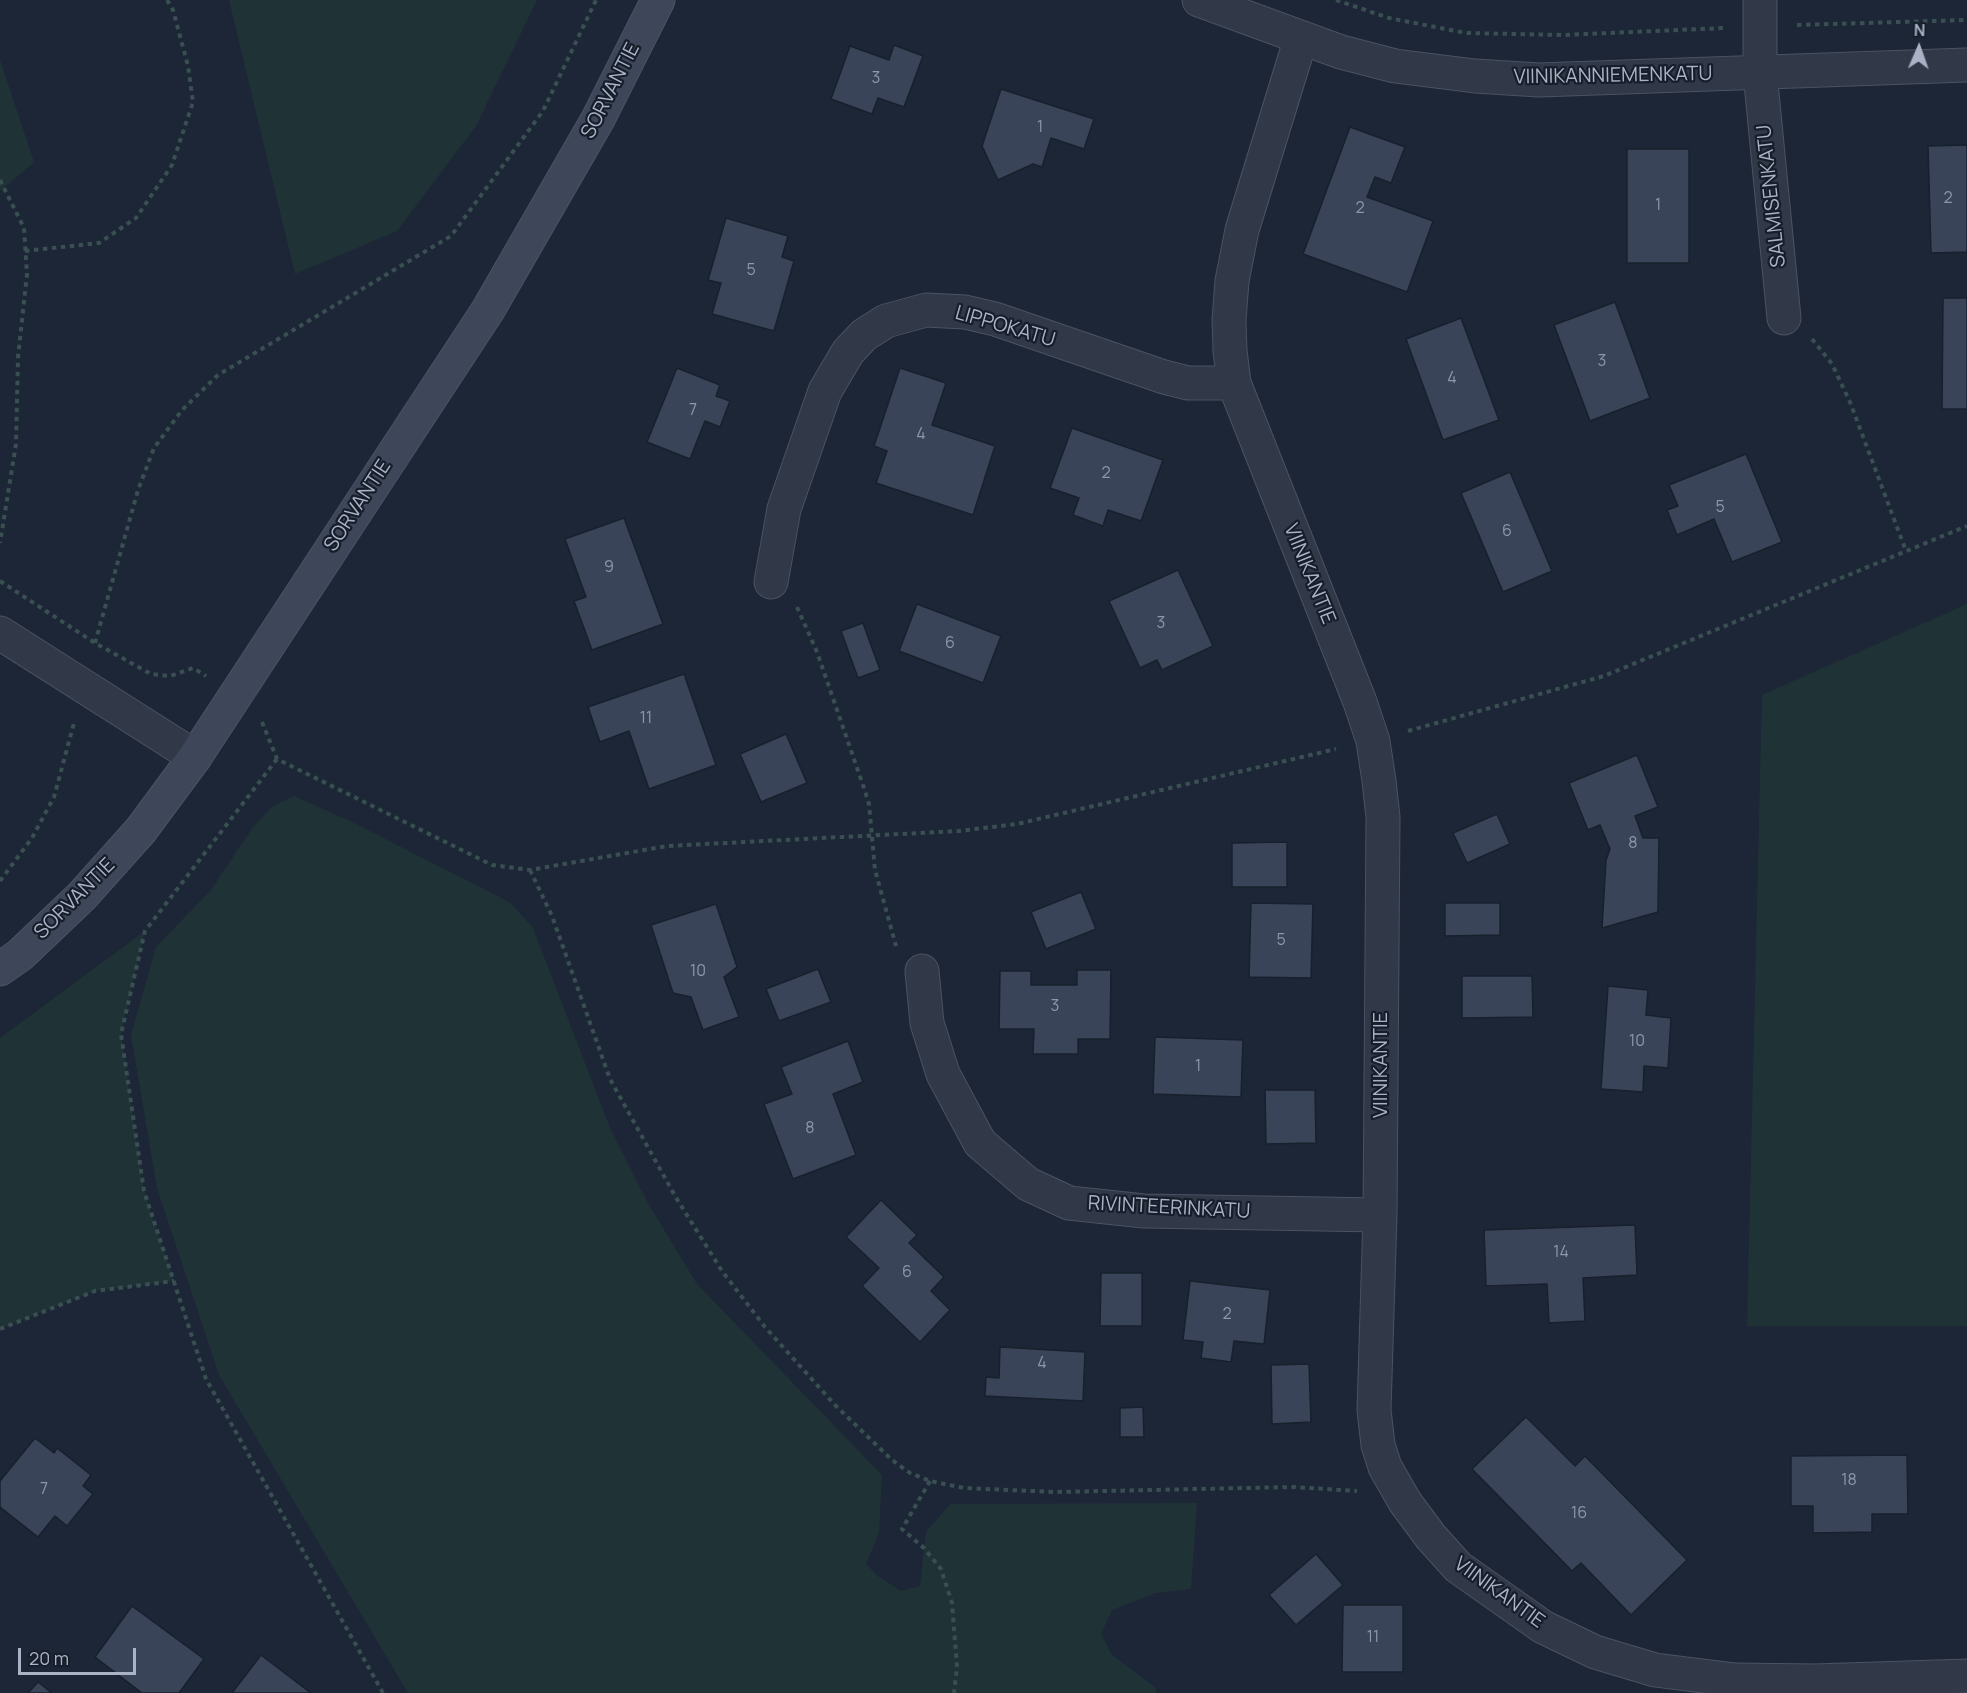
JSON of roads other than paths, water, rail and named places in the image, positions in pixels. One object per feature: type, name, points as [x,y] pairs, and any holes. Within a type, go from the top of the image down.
[{"type":"main road","name":"SORVANTIE","points":[[0,969],[20,955],[82,896],[141,830],[195,757],[488,309],[598,119],[658,0]]},
{"type":"street","name":"VIINIKANNIEMENKATU","points":[[1199,0],[1341,52],[1395,66],[1475,76],[1539,80],[1967,65]]},
{"type":"street","name":"SALMISENKATU","points":[[1760,13],[1760,73],[1784,318]]},
{"type":"street","name":"VIINIKANTIE","points":[[1301,38],[1240,240],[1229,320],[1234,383],[1373,741],[1383,817],[1380,1215],[1374,1410],[1378,1445],[1393,1483],[1431,1537],[1458,1568],[1543,1627],[1595,1652],[1655,1670],[1735,1680],[1815,1681],[1967,1676]]},
{"type":"street","name":"LIPPOKATU","points":[[771,582],[784,509],[825,391],[848,352],[864,335],[886,321],[926,310],[966,312],[995,319],[1164,377],[1188,383],[1234,383]]},
{"type":"street","points":[[0,633],[83,688],[195,757]]},
{"type":"street","name":"RIVINTEERINKATU","points":[[922,972],[927,1023],[943,1074],[980,1143],[1028,1184],[1069,1203],[1144,1210],[1380,1215]]}]
